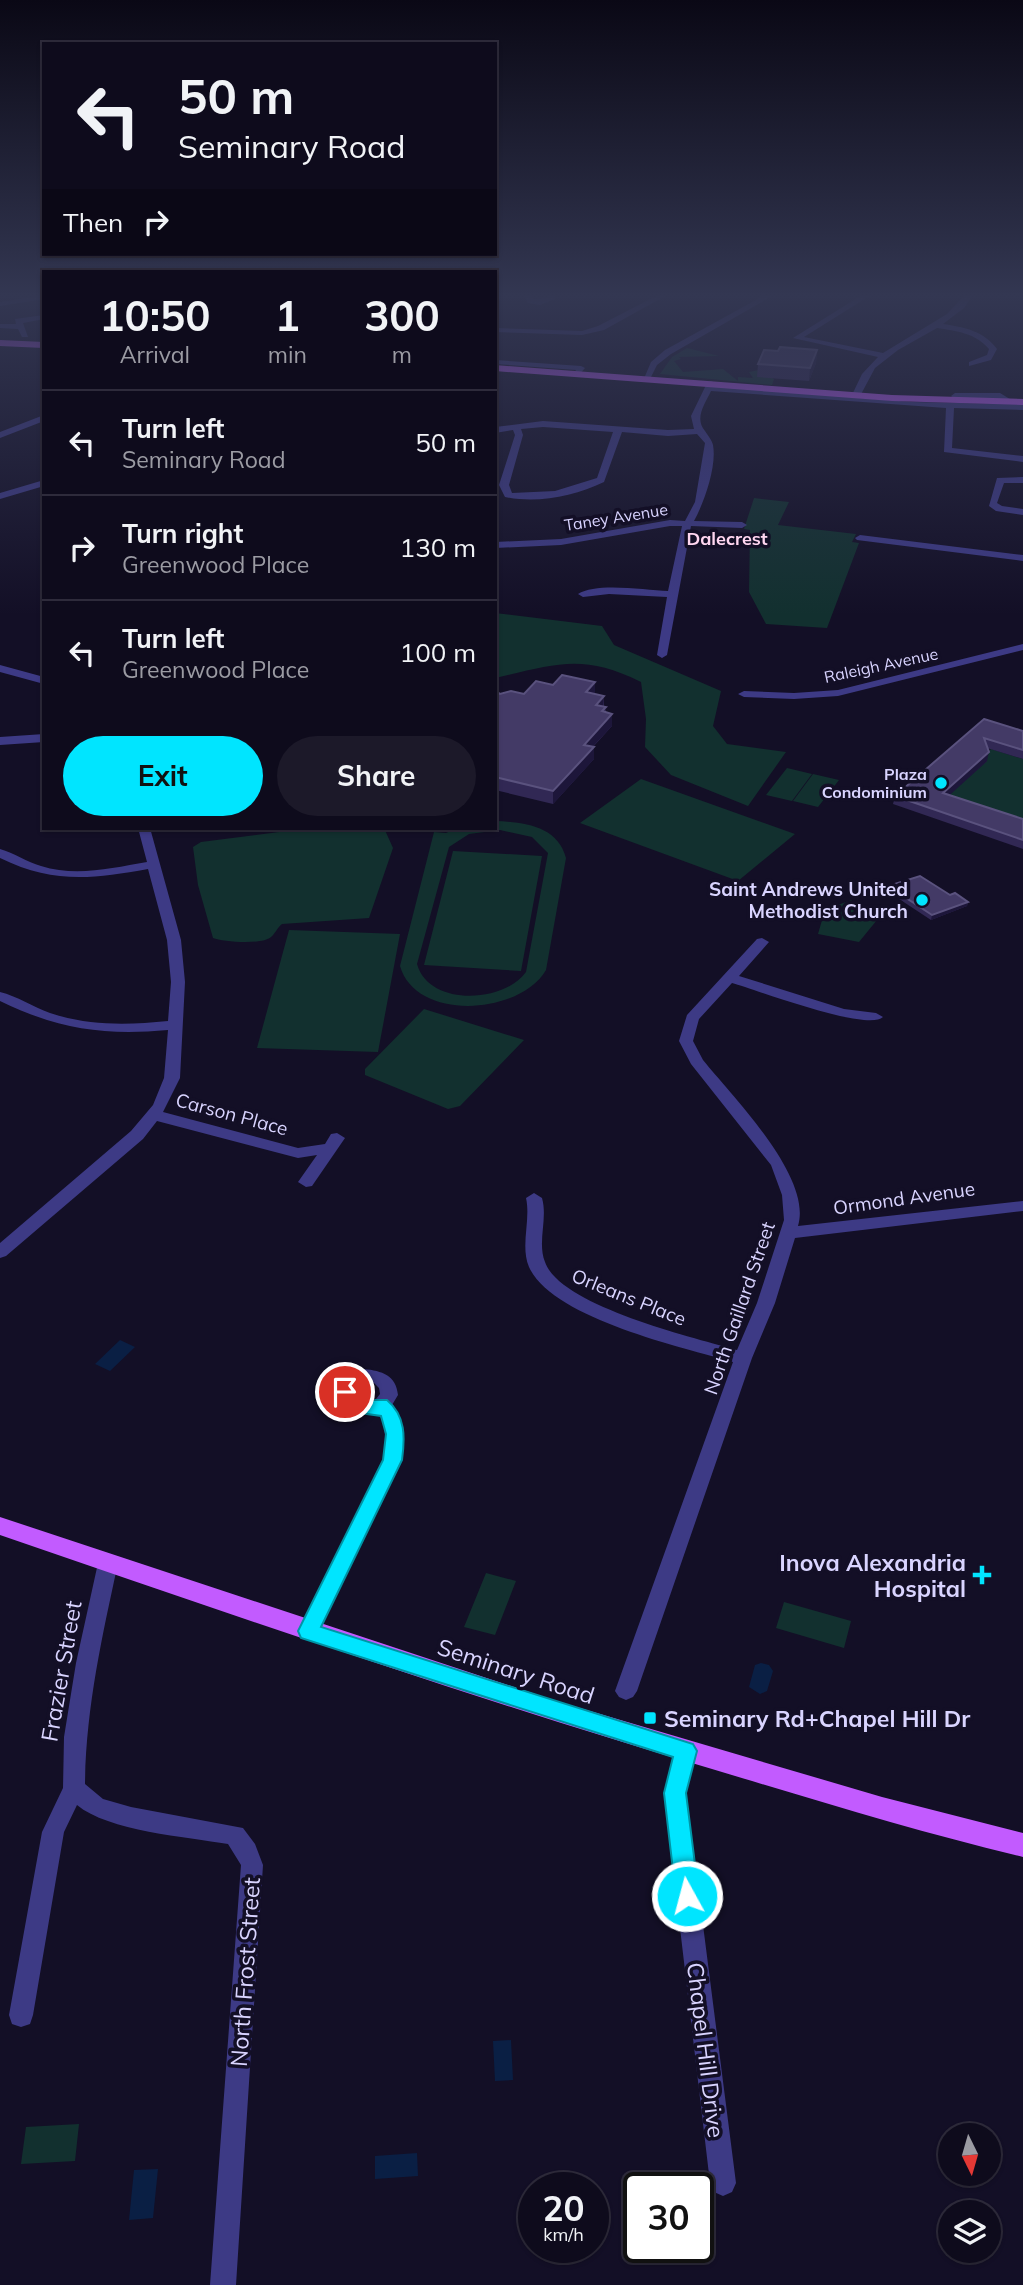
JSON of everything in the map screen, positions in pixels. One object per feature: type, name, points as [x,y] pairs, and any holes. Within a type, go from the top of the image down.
[{"type":"main road","points":[[975,402],[1018,404]]},
{"type":"main road","name":"Seminary Road","points":[[0,1526],[309,1631],[686,1751],[914,1818],[1023,1845]]},
{"type":"street","points":[[662,655],[688,522],[699,502],[709,456],[709,443],[695,416],[702,402]]},
{"type":"street","points":[[913,402],[950,406],[1018,404]]},
{"type":"street","points":[[950,406],[947,450],[1023,461],[1021,480],[1000,480],[992,504],[999,509],[1023,512]]},
{"type":"street","points":[[0,435],[42,419]]},
{"type":"street","points":[[497,430],[543,424],[677,434],[700,430]]},
{"type":"street","points":[[516,427],[519,435],[504,485],[505,492],[513,496],[579,488],[601,480],[618,430]]},
{"type":"street","points":[[0,496],[42,484]]},
{"type":"street","name":"Taney Avenue","points":[[497,545],[553,543],[635,527],[688,522],[742,525]]},
{"type":"street","points":[[860,538],[1023,558]]},
{"type":"street","points":[[583,594],[609,591],[672,594]]},
{"type":"street","name":"Raleigh Avenue","points":[[744,694],[794,696],[838,693],[1023,648]]},
{"type":"street","points":[[0,668],[42,681]]},
{"type":"street","points":[[0,741],[42,738]]},
{"type":"street","points":[[0,1252],[109,1160],[154,1115],[172,1078],[178,982],[174,940],[156,864],[145,830]]},
{"type":"street","points":[[0,853],[34,870],[56,876],[156,864]]},
{"type":"street","name":"North Gaillard Street","points":[[626,1691],[743,1358],[790,1233],[790,1195],[778,1164],[696,1061],[686,1041],[692,1018],[762,942]]},
{"type":"street","points":[[729,977],[842,1013],[876,1017]]},
{"type":"street","points":[[0,996],[49,1019],[75,1026],[122,1030],[174,1026]]},
{"type":"street","name":"Carson Place","points":[[154,1115],[298,1153],[333,1143],[309,1177],[298,1153]]},
{"type":"street","name":"Orleans Place","points":[[534,1198],[539,1212],[535,1234],[537,1266],[556,1290],[575,1301],[639,1326],[743,1358]]},
{"type":"street","name":"Ormond Avenue","points":[[790,1233],[1023,1206]]},
{"type":"street","points":[[309,1631],[393,1460],[396,1434],[393,1422],[381,1405]]},
{"type":"street","name":"Frazier Street","points":[[74,1788],[75,1737],[86,1663],[108,1563]]},
{"type":"street","name":"Chapel Hill Drive","points":[[686,1751],[675,1793],[723,2183]]},
{"type":"street","points":[[21,2015],[53,1832],[74,1788]]},
{"type":"street","name":"North Frost Street","points":[[74,1788],[96,1807],[119,1814],[235,1835],[247,1851],[252,1865],[223,2285]]},
{"type":"green space","points":[[754,498],[789,502],[778,525],[856,534],[852,542],[859,543],[827,628],[766,624],[749,592],[750,530],[744,529]]},
{"type":"green space","points":[[497,613],[602,626],[614,645],[721,691],[713,726],[727,744],[786,752],[748,806],[671,775],[645,747],[646,719],[641,682],[602,667],[585,664],[553,665],[497,678]]},
{"type":"green space","points":[[991,749],[1023,759],[1023,829],[938,805],[987,761],[982,757]]},
{"type":"green space","points":[[787,768],[812,774],[792,801],[766,795]]},
{"type":"green space","points":[[813,774],[839,780],[818,807],[793,801]]},
{"type":"green space","points":[[641,779],[795,834],[738,881],[580,823]]},
{"type":"green space","points":[[497,821],[517,823],[548,832],[562,847],[566,858],[546,970],[533,985],[514,996],[493,1003],[469,1006],[446,1004],[426,997],[410,984],[400,966],[434,832],[446,833],[453,830],[497,830]],"holes":[[[500,830],[532,837],[548,853],[526,972],[501,990],[468,996],[451,994],[436,988],[424,978],[417,964],[449,847],[469,834]]]},
{"type":"green space","points":[[294,830],[385,830],[393,848],[369,918],[282,924],[266,940],[233,942],[213,938],[198,885],[193,847],[201,842]]},
{"type":"green space","points":[[453,851],[542,856],[521,971],[424,965]]},
{"type":"green space","points":[[851,900],[877,920],[859,942],[818,934],[825,910]]},
{"type":"green space","points":[[289,930],[400,934],[378,1052],[257,1048]]},
{"type":"green space","points":[[424,1009],[524,1040],[460,1106],[448,1109],[365,1075],[365,1069]]},
{"type":"green space","points":[[486,1573],[516,1581],[495,1635],[464,1627]]},
{"type":"green space","points":[[784,1602],[851,1621],[844,1648],[776,1628]]},
{"type":"green space","points":[[79,2124],[75,2161],[21,2164],[26,2127]]},
{"type":"water","points":[[120,1340],[135,1347],[110,1371],[95,1364]]},
{"type":"water","points":[[755,1665],[769,1665],[773,1671],[767,1691],[760,1694],[749,1687]]},
{"type":"water","points":[[511,2040],[513,2080],[495,2081],[493,2041]]},
{"type":"water","points":[[417,2153],[418,2176],[375,2179],[375,2156]]},
{"type":"water","points":[[158,2169],[153,2218],[129,2220],[134,2170]]},
{"type":"building","points":[[562,675],[595,682],[586,692],[604,696],[596,705],[606,707],[602,711],[612,714],[584,745],[594,747],[553,791],[497,777],[497,692],[500,694],[511,691],[524,694],[536,681],[553,685]]},
{"type":"building","name":"Plaza Condominium","points":[[984,719],[1023,731],[1023,750],[984,738],[989,752],[943,793],[1023,819],[1023,840],[895,796]]},
{"type":"building","name":"Saint Andrews United Methodist Church","points":[[920,876],[950,895],[955,893],[968,902],[932,915],[888,886]]},
{"type":"place","name":"Plaza Condominium","points":[[941,783]]},
{"type":"place","name":"Saint Andrews United Methodist Church","points":[[922,900]]},
{"type":"place","name":"Inova Alexandria Hospital","points":[[982,1575]]},
{"type":"place","name":"Seminary Rd+Chapel Hill Dr","points":[[650,1718]]},
{"type":"district","name":"Dalecrest","points":[[727,538]]},
{"type":"route","points":[[345,1392],[345,1397],[353,1406],[367,1409],[381,1405],[389,1412],[396,1434],[393,1460],[309,1631],[686,1751],[675,1793],[687,1896]]}]
